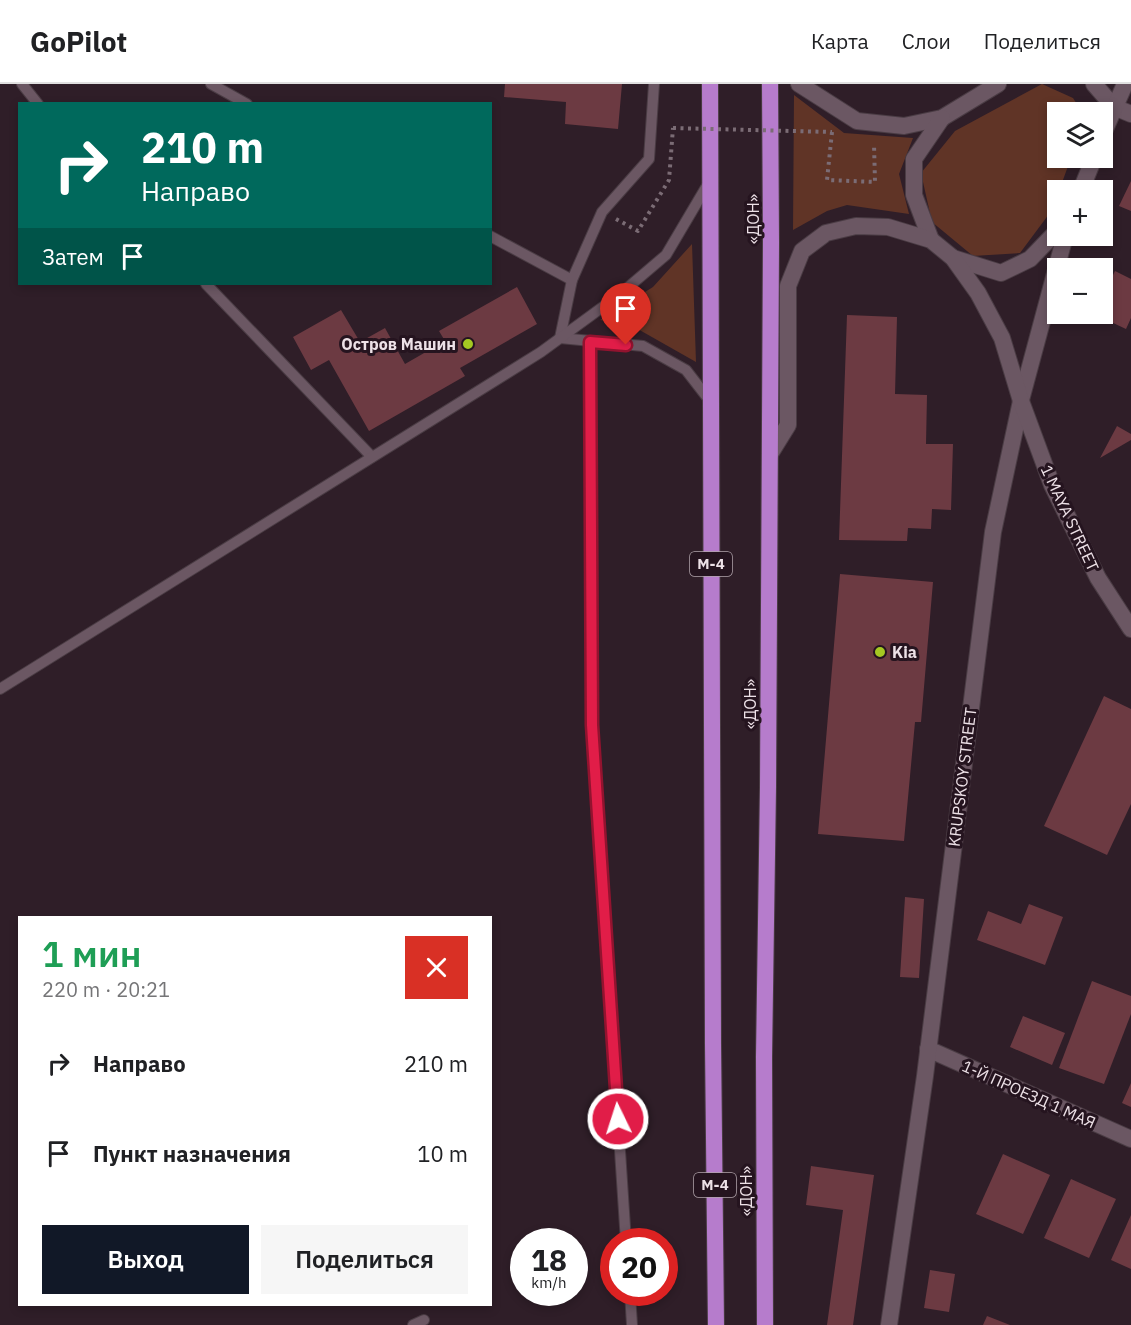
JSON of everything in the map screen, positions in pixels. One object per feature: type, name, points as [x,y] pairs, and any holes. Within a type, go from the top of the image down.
[{"type":"highway","name":"«ДОН»","points":[[710,84],[716,1325]]},
{"type":"highway","name":"«ДОН»","points":[[765,1325],[764,1057],[770,454],[770,84]]},
{"type":"street","points":[[799,84],[857,121],[904,126],[942,118],[999,84]]},
{"type":"street","points":[[1094,84],[1114,107],[1131,114]]},
{"type":"street","points":[[1114,107],[1125,84]]},
{"type":"street","points":[[930,240],[914,195],[914,159],[942,118]]},
{"type":"street","points":[[770,454],[788,425],[788,286],[802,251],[826,233],[856,226],[888,227],[930,240],[952,258],[974,267],[1001,273],[1030,259],[1047,241]]},
{"type":"street","name":"KRUPSKOY STREET","points":[[889,1325],[928,1049],[993,532],[1021,401],[1062,246]]},
{"type":"street","name":"1 MAYA STREET","points":[[952,258],[978,293],[1002,338],[1021,401],[1052,485],[1098,578],[1131,629]]},
{"type":"street","name":"1-Й ПРОЕЗД 1 МАЯ","points":[[928,1049],[1131,1140]]},
{"type":"lane","points":[[22,84],[36,102]]},
{"type":"lane","points":[[211,84],[243,102]]},
{"type":"lane","points":[[560,338],[573,280],[602,212],[649,159],[654,84]]},
{"type":"lane","points":[[0,689],[541,352],[619,295],[666,255],[709,182]]},
{"type":"lane","points":[[492,237],[573,280]]},
{"type":"lane","points":[[207,285],[372,457]]},
{"type":"lane","points":[[560,338],[643,346],[686,370],[710,401]]},
{"type":"lane","points":[[590,342],[592,725],[625,1228]]},
{"type":"lane","points":[[631,1306],[632,1325]]},
{"type":"lane","points":[[412,1325],[424,1320]]},
{"type":"path","points":[[638,231],[669,180],[673,128],[832,132],[827,180],[875,182],[874,124]]},
{"type":"shaded area","points":[[1042,84],[1073,98],[1076,102],[1047,102],[1047,168],[1067,168],[1063,180],[1047,180],[1047,217],[1020,253],[973,256],[932,222],[921,173],[955,131]]},
{"type":"shaded area","points":[[794,95],[844,133],[913,138],[899,174],[909,214],[847,205],[827,211],[793,230]]},
{"type":"shaded area","points":[[692,244],[696,362],[636,328],[600,320],[653,287]]},
{"type":"building","points":[[505,84],[622,84],[618,129],[565,124],[566,102],[504,97]]},
{"type":"building","points":[[1131,181],[1131,211],[1119,206]]},
{"type":"building","points":[[1115,271],[1131,279],[1131,318],[1126,329],[1113,323],[1113,275]]},
{"type":"building","points":[[517,287],[537,324],[460,368],[465,376],[369,431],[329,360],[311,370],[293,337],[341,310],[360,342],[385,328],[405,364],[445,341],[439,331]]},
{"type":"building","points":[[847,315],[897,317],[895,394],[927,395],[926,444],[953,444],[951,510],[932,509],[931,529],[908,528],[907,541],[839,540]]},
{"type":"building","points":[[1117,426],[1131,434],[1131,440],[1100,458]]},
{"type":"building","name":"Kia","points":[[840,574],[933,582],[921,722],[915,722],[904,841],[818,834]]},
{"type":"building","points":[[1104,696],[1131,709],[1131,804],[1107,855],[1044,826]]},
{"type":"building","points":[[905,897],[924,899],[919,978],[900,977]]},
{"type":"building","points":[[1029,904],[1063,917],[1045,965],[977,940],[988,911],[1021,924]]},
{"type":"building","points":[[1092,981],[1131,996],[1131,1014],[1104,1084],[1059,1068]]},
{"type":"building","points":[[1023,1016],[1065,1033],[1052,1065],[1010,1047]]},
{"type":"building","points":[[1131,1083],[1131,1107],[1122,1103]]},
{"type":"building","points":[[1003,1154],[1050,1175],[1023,1234],[976,1214]]},
{"type":"building","points":[[811,1166],[874,1175],[853,1325],[827,1325],[843,1210],[806,1205]]},
{"type":"building","points":[[1071,1179],[1116,1199],[1089,1258],[1044,1238]]},
{"type":"building","points":[[1131,1215],[1131,1269],[1111,1260]]},
{"type":"building","points":[[930,1270],[955,1274],[949,1312],[924,1308]]},
{"type":"building","points":[[987,1316],[1010,1325],[983,1325]]},
{"type":"place","name":"Остров Машин","points":[[468,344]]},
{"type":"place","name":"Kia","points":[[880,652]]},
{"type":"route","points":[[618,1119],[592,725],[590,342],[626,345]]}]
